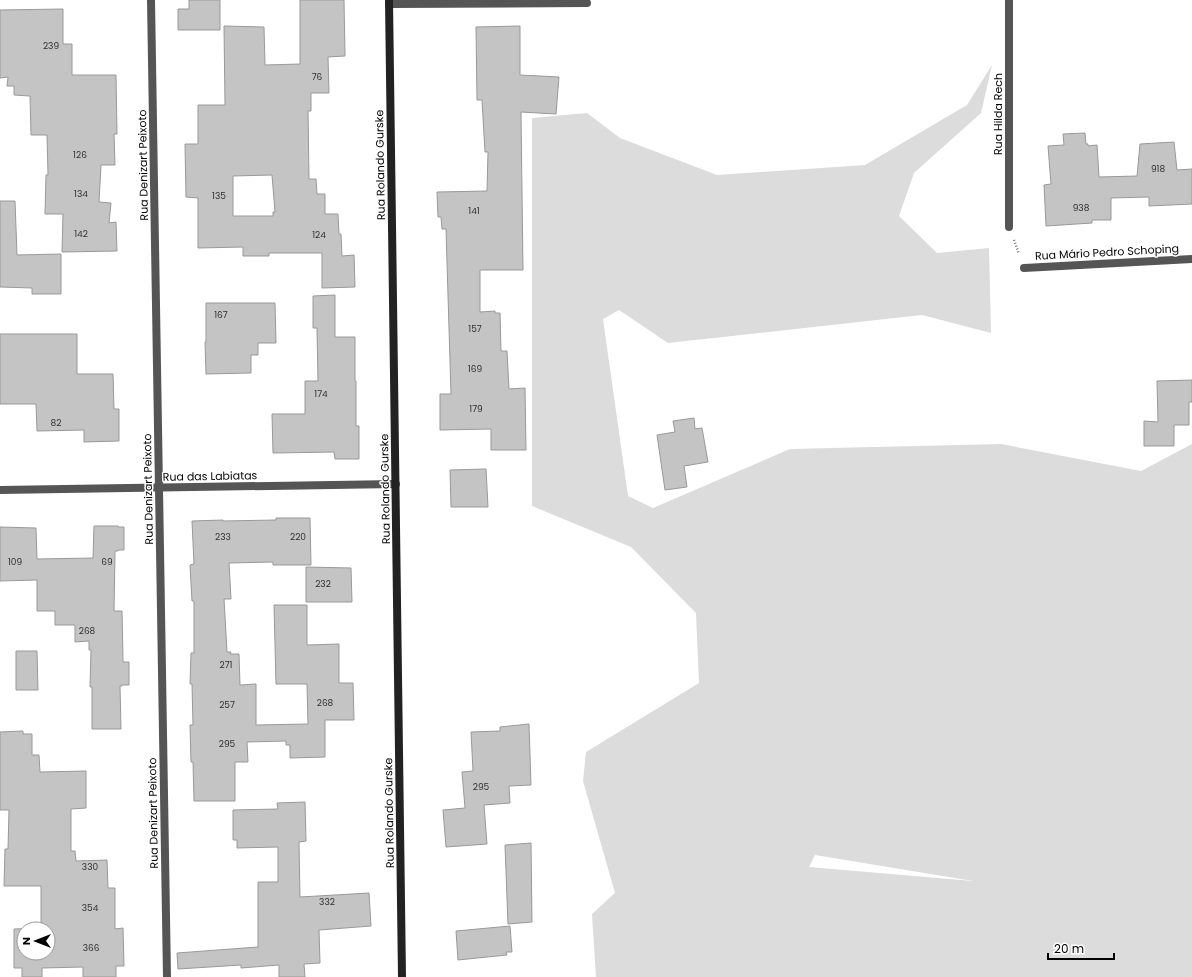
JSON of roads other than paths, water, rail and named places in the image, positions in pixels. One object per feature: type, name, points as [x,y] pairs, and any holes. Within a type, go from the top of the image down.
[{"type":"street","name":"Rua Denizart Peixoto","points":[[151,0],[167,977]]},
{"type":"street","name":"Rua Hilda Rech","points":[[1009,0],[1009,227]]},
{"type":"street","points":[[389,2],[588,3]]},
{"type":"street","name":"Rua Rolando Gurske","points":[[389,2],[402,977]]},
{"type":"street","name":"Rua Mário Pedro Schoping","points":[[1024,268],[1192,259]]},
{"type":"street","name":"Rua das Labiatas","points":[[0,490],[396,484]]}]
